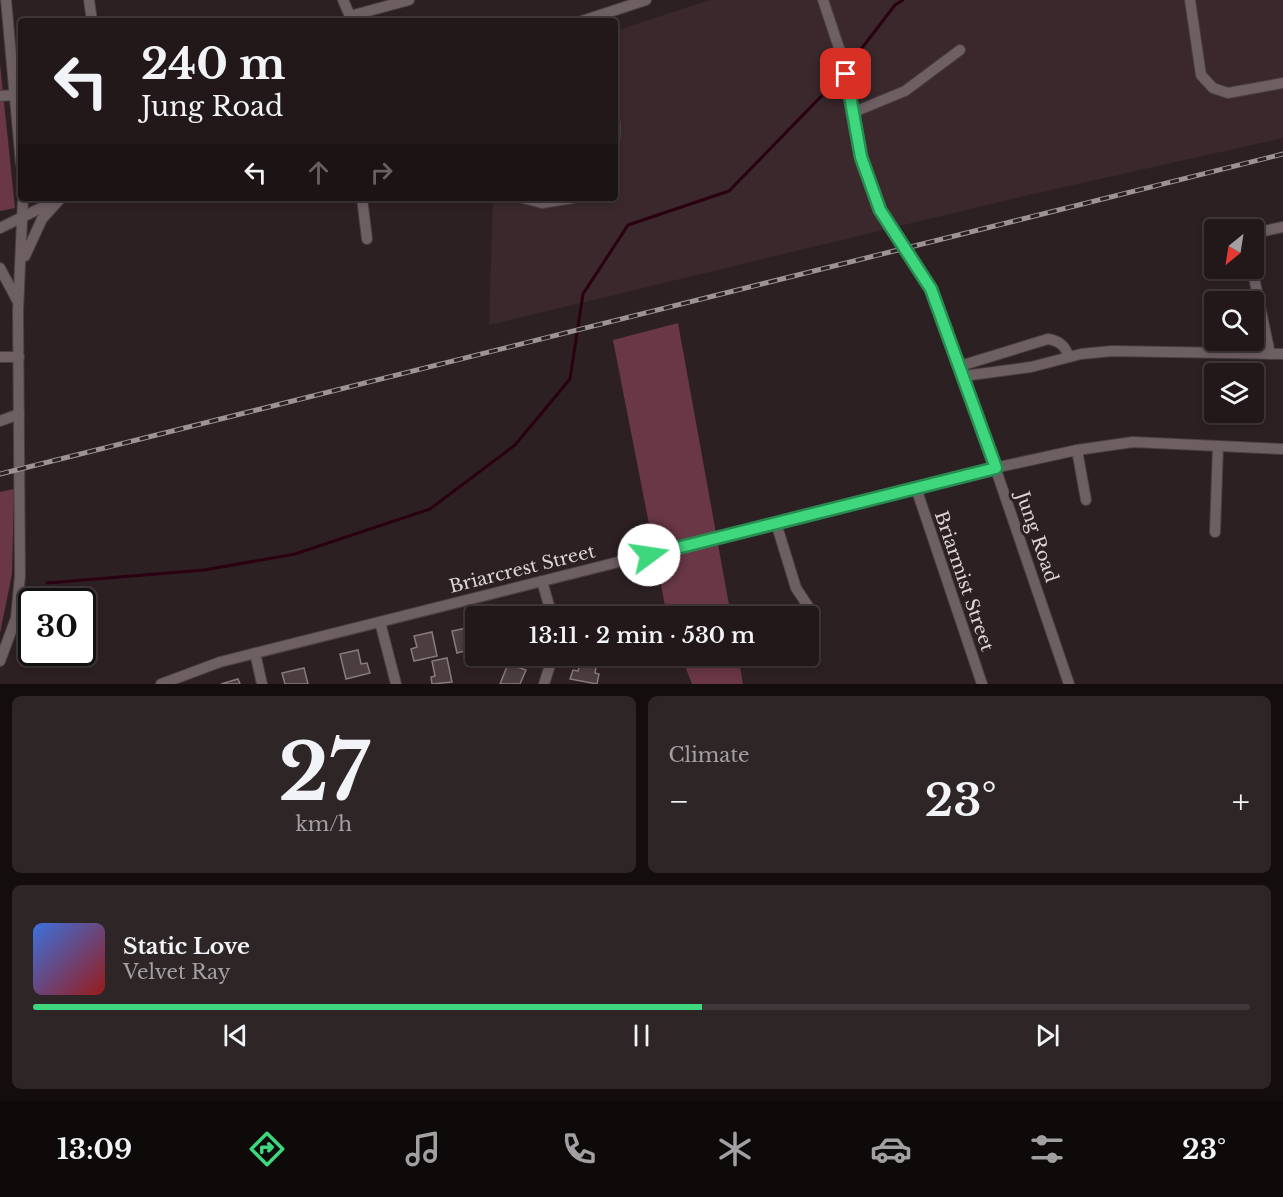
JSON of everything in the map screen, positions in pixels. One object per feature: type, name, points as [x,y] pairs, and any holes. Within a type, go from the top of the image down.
[{"type":"street","points":[[6,0],[18,129]]},
{"type":"street","points":[[90,0],[92,18]]},
{"type":"street","points":[[343,0],[350,16],[409,0]]},
{"type":"street","points":[[598,18],[646,0]]},
{"type":"street","name":"Jung Road","points":[[823,0],[843,60],[861,157],[880,210],[931,289],[996,468],[1069,684]]},
{"type":"street","points":[[1190,0],[1201,75],[1213,88],[1228,93],[1283,83]]},
{"type":"street","points":[[854,112],[905,91],[960,50]]},
{"type":"street","points":[[0,96],[15,95]]},
{"type":"street","points":[[0,661],[15,618],[20,576],[19,303],[22,201]]},
{"type":"street","points":[[0,228],[55,201]]},
{"type":"street","points":[[21,265],[42,219],[58,201]]},
{"type":"street","points":[[362,201],[367,239]]},
{"type":"street","points":[[534,201],[542,203],[554,201]]},
{"type":"street","points":[[1264,231],[1283,227]]},
{"type":"street","points":[[0,268],[19,303]]},
{"type":"street","points":[[1254,279],[1270,354]]},
{"type":"street","points":[[962,371],[1048,339],[1058,341],[1065,348],[1069,357]]},
{"type":"street","points":[[962,371],[1031,367],[1069,357],[1112,351],[1283,354]]},
{"type":"street","points":[[0,357],[19,357]]},
{"type":"street","points":[[0,421],[19,414]]},
{"type":"street","name":"Briarcrest Street","points":[[161,684],[188,672],[255,653],[996,468],[1077,450],[1133,442],[1283,449]]},
{"type":"street","points":[[1215,532],[1218,446]]},
{"type":"street","points":[[1077,450],[1086,500]]},
{"type":"street","name":"Briarmist Street","points":[[916,488],[982,684]]},
{"type":"street","points":[[776,523],[796,588],[808,606]]},
{"type":"street","points":[[542,581],[549,606]]},
{"type":"street","points":[[380,622],[396,684]]},
{"type":"street","points":[[255,653],[262,684]]},
{"type":"street","points":[[544,684],[550,666]]},
{"type":"shaded area","points":[[710,0],[1283,0],[1283,138],[1024,196],[489,325],[493,201],[618,201],[618,30]]},
{"type":"shaded area","points":[[0,64],[15,208],[0,211]]},
{"type":"shaded area","points":[[678,323],[729,606],[665,606],[613,340]]},
{"type":"shaded area","points":[[14,489],[12,574],[0,633],[0,492]]},
{"type":"shaded area","points":[[685,666],[740,666],[743,684],[692,684]]},
{"type":"building","points":[[465,628],[465,651],[457,653],[452,631]]},
{"type":"building","points":[[432,632],[437,656],[414,661],[411,649],[417,647],[414,636]]},
{"type":"building","points":[[358,650],[361,664],[367,663],[370,673],[346,679],[340,654]]},
{"type":"building","points":[[447,658],[452,682],[432,684],[431,677],[435,676],[432,661]]},
{"type":"building","points":[[507,666],[526,670],[520,684],[500,684]]},
{"type":"building","points":[[579,666],[596,666],[595,673],[599,674],[597,684],[570,679],[573,670],[578,671]]},
{"type":"building","points":[[304,668],[308,684],[285,684],[282,673]]},
{"type":"building","points":[[238,679],[240,684],[221,684]]},
{"type":"waterway","points":[[855,57],[895,5],[903,0]]},
{"type":"waterway","points":[[47,583],[204,570],[295,554],[430,509],[515,445],[570,379],[583,294],[628,225],[729,191],[841,76]]},
{"type":"railway","points":[[0,474],[1283,154]]},
{"type":"route","points":[[649,555],[996,468],[931,289],[880,210],[861,157],[846,74]]}]
